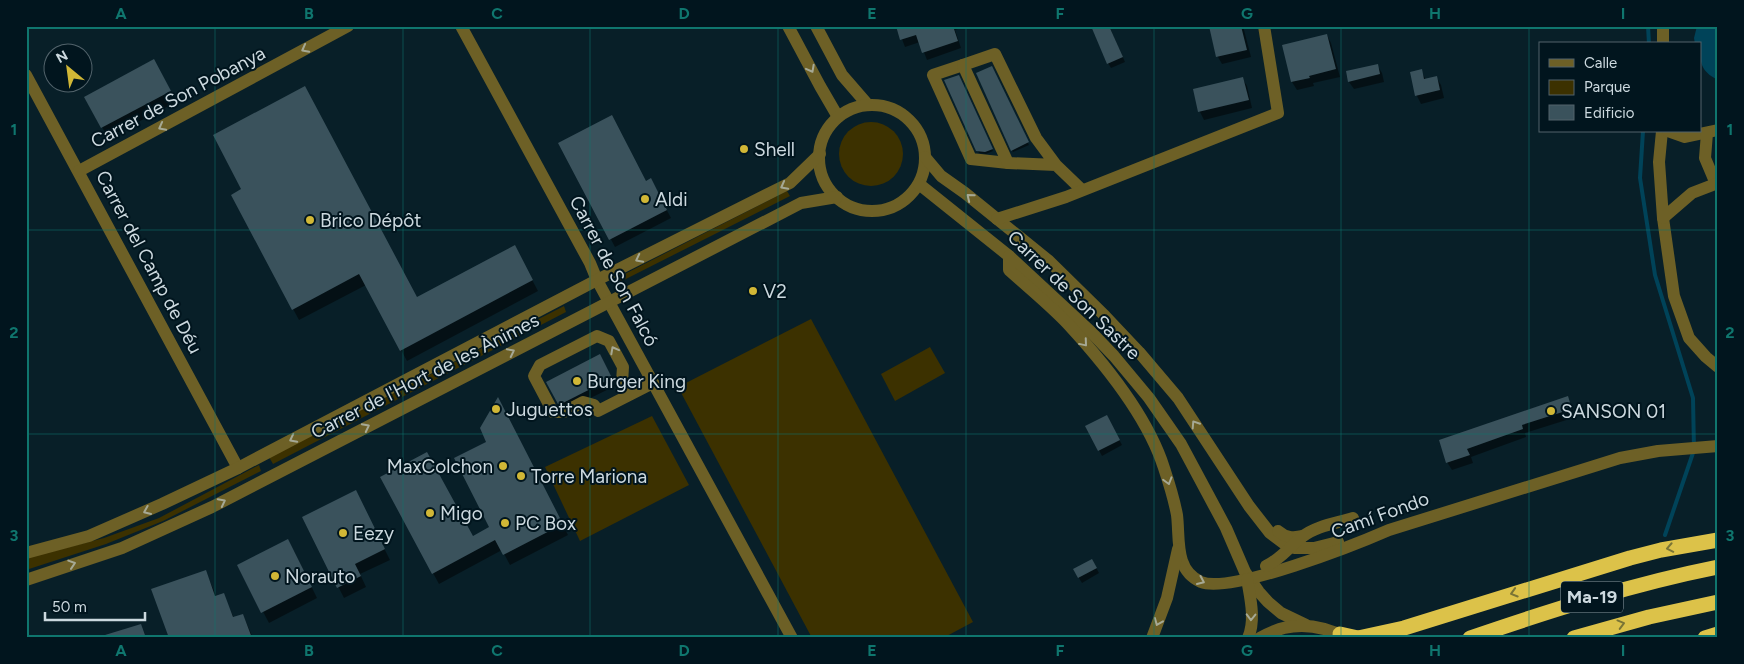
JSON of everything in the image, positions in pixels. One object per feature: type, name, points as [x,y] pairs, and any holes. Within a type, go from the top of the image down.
[{"type":"highway","points":[[1343,636],[1358,638],[1385,633],[1630,558],[1661,550],[1718,540]]},
{"type":"highway","name":"Ma-19","points":[[1470,638],[1590,598],[1656,580],[1718,567]]},
{"type":"highway","name":"Ma-19","points":[[1574,638],[1649,616],[1718,602]]},
{"type":"highway","points":[[1705,638],[1718,634]]},
{"type":"street","name":"Carrer de Son Pobanya","points":[[79,171],[348,26]]},
{"type":"street","name":"Carrer de Son Falcó","points":[[461,26],[590,263],[608,301],[792,638]]},
{"type":"street","points":[[788,26],[838,117]]},
{"type":"street","points":[[816,26],[842,75],[868,105]]},
{"type":"street","points":[[997,220],[1082,190],[1278,113],[1264,26]]},
{"type":"street","points":[[1663,26],[1663,42]]},
{"type":"street","points":[[1056,165],[971,160],[933,75],[995,54],[1036,138],[1056,165],[1082,190]]},
{"type":"street","points":[[963,65],[1008,163]]},
{"type":"street","name":"Carrer del Camp de Déu","points":[[26,75],[238,468]]},
{"type":"street","points":[[926,157],[919,184],[902,202],[886,209],[869,210],[852,206],[837,197],[827,185],[821,170],[820,154],[822,140],[829,128],[838,117],[857,107],[868,105],[885,106],[901,113],[914,125],[922,140],[926,157],[941,176],[1049,261],[1125,336],[1172,392],[1249,506],[1270,533],[1277,548],[1276,555],[1266,566]]},
{"type":"street","points":[[1662,132],[1659,162],[1663,218],[1674,296],[1689,338],[1718,367]]},
{"type":"street","points":[[1663,218],[1692,193],[1717,183],[1705,158],[1713,132],[1685,137],[1671,132]]},
{"type":"street","name":"Carrer de l'Hort de les Ànimes","points":[[26,553],[89,536],[238,468],[597,280],[790,184],[820,154]]},
{"type":"street","name":"Carrer de Son Sastre","points":[[919,184],[1009,256],[1092,333],[1149,398],[1185,450],[1219,514],[1246,572],[1255,594],[1248,638]]},
{"type":"street","name":"Carrer de l'Hort de les Ànimes","points":[[26,580],[122,548],[212,507],[801,202],[837,197]]},
{"type":"street","points":[[1009,256],[1010,270],[1067,323],[1105,368],[1131,403],[1164,466],[1175,506],[1179,542],[1169,592],[1152,638]]},
{"type":"street","points":[[629,394],[622,382],[623,367],[609,341],[597,336],[540,365],[534,376],[554,412],[564,412],[583,402],[594,404],[598,410],[653,382]]},
{"type":"street","name":"Camí Fondo","points":[[1179,542],[1180,557],[1183,565],[1194,578],[1210,584],[1220,584],[1271,573],[1355,545],[1389,530],[1603,463],[1658,451],[1718,446]]},
{"type":"street","points":[[1214,452],[1238,477],[1276,530],[1286,537],[1303,536]]},
{"type":"street","points":[[1232,581],[1278,560],[1303,536],[1311,531],[1353,518]]},
{"type":"street","points":[[1270,533],[1286,545],[1304,549],[1322,547],[1389,530]]},
{"type":"street","points":[[1255,594],[1281,613],[1306,625]]},
{"type":"street","points":[[1260,638],[1279,629],[1306,625],[1319,627],[1343,636]]},
{"type":"green space","points":[[871,122],[883,124],[894,131],[901,142],[903,154],[901,166],[894,177],[883,184],[871,186],[859,184],[848,177],[841,166],[839,154],[841,142],[848,131],[859,124]]},
{"type":"green space","points":[[787,191],[790,196],[616,284],[613,280]]},
{"type":"green space","points":[[564,306],[566,312],[273,464],[269,457]]},
{"type":"green space","points":[[811,319],[973,622],[943,638],[812,638],[678,387]]},
{"type":"green space","points":[[930,347],[945,373],[895,401],[881,374]]},
{"type":"green space","points":[[652,416],[689,485],[580,541],[545,467]]},
{"type":"green space","points":[[259,465],[261,471],[163,521],[106,544],[26,570],[26,558],[104,538],[159,518]]},
{"type":"water","points":[[1697,26],[1718,26],[1718,80],[1704,69],[1702,65],[1702,42],[1695,42]]},
{"type":"building","points":[[896,26],[953,26],[958,41],[922,53],[916,35],[900,40]]},
{"type":"building","points":[[1091,26],[1109,26],[1123,57],[1107,64]]},
{"type":"building","points":[[1209,26],[1241,26],[1247,50],[1216,57]]},
{"type":"building","points":[[1327,34],[1336,69],[1291,82],[1282,45]]},
{"type":"building","points":[[154,59],[171,91],[101,128],[84,97]]},
{"type":"building","points":[[1378,64],[1380,74],[1348,82],[1346,71]]},
{"type":"building","points":[[992,66],[1029,142],[1011,151],[976,73]]},
{"type":"building","points":[[1422,69],[1424,79],[1437,76],[1440,90],[1415,96],[1410,72]]},
{"type":"building","points":[[959,75],[993,149],[985,152],[976,151],[944,80]]},
{"type":"building","points":[[1243,77],[1249,100],[1198,112],[1193,89]]},
{"type":"building","name":"Brico Dépôt","points":[[305,86],[417,297],[515,245],[533,280],[400,351],[359,274],[292,310],[231,195],[241,189],[213,135]]},
{"type":"building","points":[[612,115],[646,181],[651,178],[667,210],[609,240],[558,143]]},
{"type":"building","name":"Burger King","points":[[600,354],[612,378],[558,404],[546,382]]},
{"type":"building","points":[[1568,396],[1572,409],[1522,425],[1523,429],[1467,449],[1470,455],[1446,463],[1439,440]]},
{"type":"building","points":[[498,397],[563,524],[503,555],[495,540],[432,574],[380,477],[427,452],[473,536],[489,527],[454,458],[486,442],[480,428]]},
{"type":"building","points":[[1107,415],[1120,440],[1098,451],[1085,426]]},
{"type":"building","name":"Eezy","points":[[356,490],[385,549],[355,564],[361,576],[337,588],[302,517]]},
{"type":"building","name":"Norauto","points":[[288,539],[312,587],[261,613],[237,565]]},
{"type":"building","points":[[1092,559],[1097,568],[1078,578],[1073,569]]},
{"type":"building","points":[[206,570],[215,596],[224,593],[233,617],[243,614],[252,638],[169,638],[151,589]]},
{"type":"building","points":[[141,624],[146,638],[105,638],[105,635]]},
{"type":"waterway","points":[[1648,26],[1649,42]]},
{"type":"waterway","points":[[1643,132],[1640,178],[1655,275],[1693,398],[1694,450],[1665,535]]},
{"type":"place","name":"Shell","points":[[744,149]]},
{"type":"place","name":"Aldi","points":[[645,199]]},
{"type":"place","name":"Brico Dépôt","points":[[310,220]]},
{"type":"place","name":"V2","points":[[753,291]]},
{"type":"place","name":"Burger King","points":[[577,381]]},
{"type":"place","name":"Juguettos","points":[[496,409]]},
{"type":"place","name":"SANSON 01","points":[[1551,411]]},
{"type":"place","name":"MaxColchon","points":[[503,466]]},
{"type":"place","name":"Torre Mariona","points":[[521,476]]},
{"type":"place","name":"Migo","points":[[430,513]]},
{"type":"place","name":"PC Box","points":[[505,523]]},
{"type":"place","name":"Eezy","points":[[343,533]]},
{"type":"place","name":"Norauto","points":[[275,576]]}]
